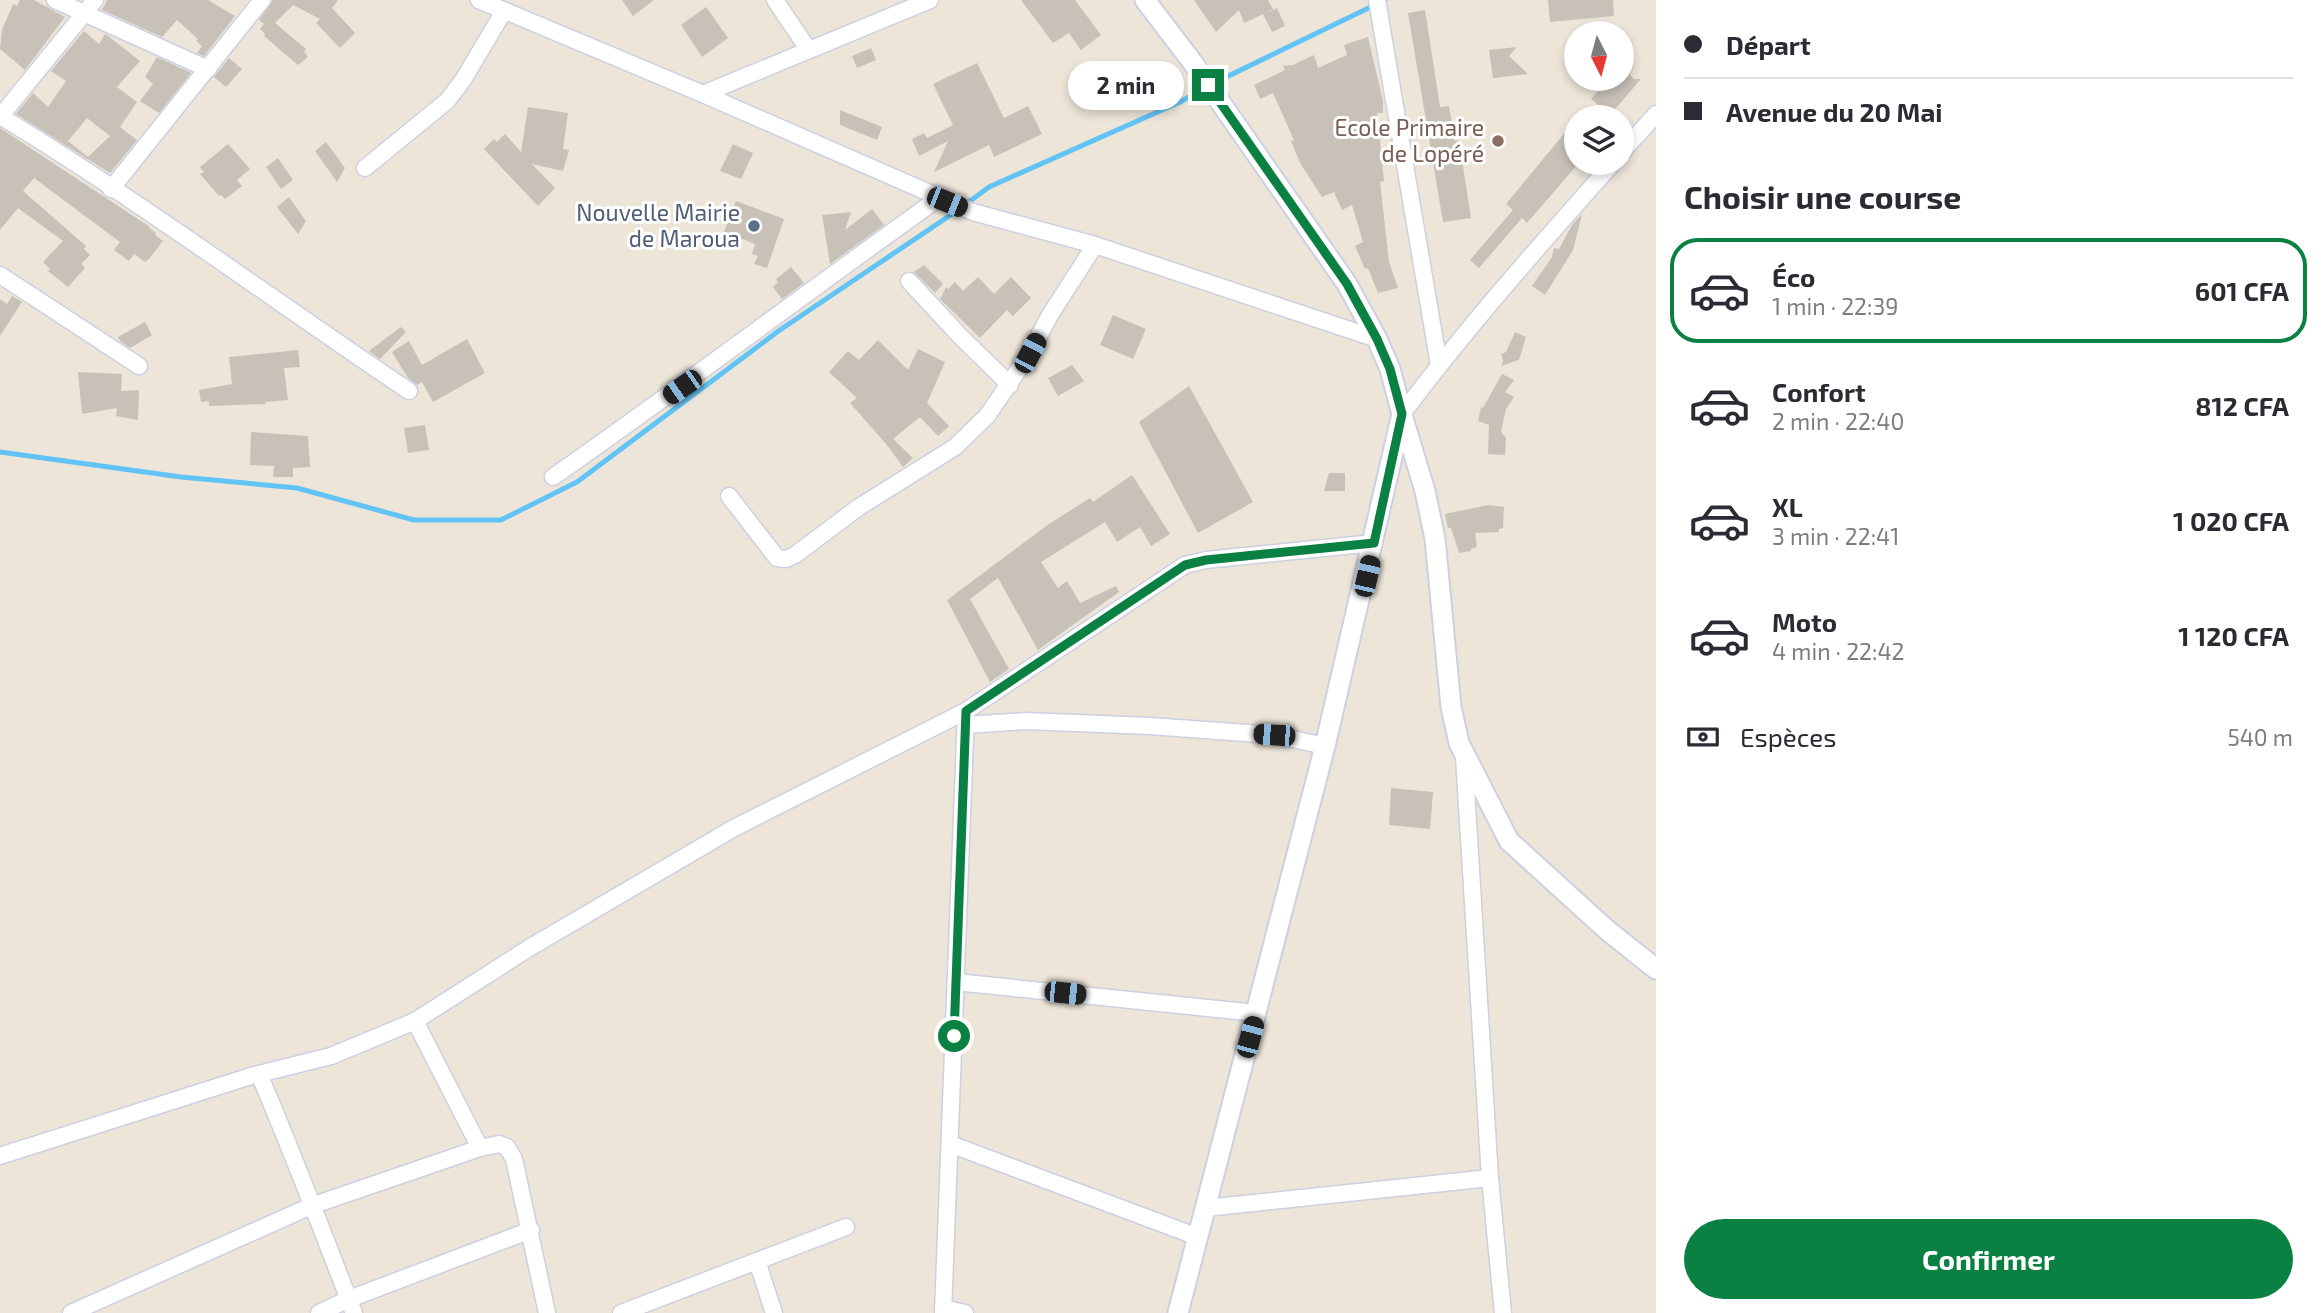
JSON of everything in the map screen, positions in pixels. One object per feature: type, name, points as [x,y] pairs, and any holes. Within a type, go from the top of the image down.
[{"type":"street","points":[[55,0],[208,69]]},
{"type":"street","points":[[95,0],[0,116],[63,153],[111,189],[409,391]]},
{"type":"street","points":[[111,189],[262,0]]},
{"type":"street","points":[[479,0],[973,212],[1095,245],[1377,339]]},
{"type":"street","points":[[775,0],[808,49]]},
{"type":"street","points":[[703,94],[930,0]]},
{"type":"street","points":[[1145,0],[1193,62],[1347,284],[1390,369],[1425,491],[1434,539],[1453,720],[1464,753],[1509,841],[1607,930],[1656,969]]},
{"type":"street","points":[[1377,0],[1439,365]]},
{"type":"street","points":[[365,168],[447,101],[463,80],[504,11]]},
{"type":"street","points":[[1634,139],[1656,114]]},
{"type":"street","points":[[1178,1313],[1325,746],[1402,414],[1505,285],[1602,175]]},
{"type":"street","points":[[553,478],[682,387],[809,290],[943,200]]},
{"type":"street","points":[[729,496],[777,558],[786,559],[859,507],[955,447],[987,415],[1010,385],[1050,315],[1095,245]]},
{"type":"street","points":[[0,275],[139,366]]},
{"type":"street","points":[[909,281],[1010,385]]},
{"type":"street","points":[[0,1156],[259,1074],[331,1056],[415,1021],[529,948],[734,828],[966,718],[1185,565],[1374,543]]},
{"type":"street","points":[[966,718],[1150,726],[1274,735],[1325,746]]},
{"type":"street","points":[[965,1313],[943,1310],[966,718]]},
{"type":"street","points":[[1464,753],[1490,1178],[1503,1313]]},
{"type":"street","points":[[956,982],[1256,1013]]},
{"type":"street","points":[[415,1021],[480,1148]]},
{"type":"street","points":[[259,1074],[292,1149],[311,1206],[351,1306]]},
{"type":"street","points":[[71,1313],[311,1206],[480,1148],[499,1144],[507,1147],[514,1159],[547,1313]]},
{"type":"street","points":[[950,1144],[1198,1237]]},
{"type":"street","points":[[1206,1208],[1490,1178]]},
{"type":"street","points":[[621,1313],[846,1227]]},
{"type":"street","points":[[319,1313],[351,1306],[531,1230]]},
{"type":"street","points":[[757,1261],[774,1313]]},
{"type":"building","points":[[20,0],[34,0],[65,17],[25,70],[0,49],[2,30],[13,4],[17,6]]},
{"type":"building","points":[[107,0],[208,0],[235,16],[204,56],[197,53],[202,46],[196,41],[198,39],[177,20],[162,37],[102,10]]},
{"type":"building","points":[[273,0],[338,0],[332,8],[355,33],[340,48],[316,23],[320,19],[293,5],[275,23],[306,49],[304,52],[308,57],[298,65],[264,36],[260,29],[264,24],[259,20]]},
{"type":"building","points":[[622,0],[654,0],[633,16]]},
{"type":"building","points":[[1021,0],[1075,0],[1101,35],[1081,50],[1069,33],[1053,43]]},
{"type":"building","points":[[1194,0],[1268,0],[1273,9],[1266,13],[1277,8],[1285,26],[1272,32],[1263,14],[1244,23],[1239,10],[1216,32]]},
{"type":"building","points":[[1548,0],[1613,0],[1614,16],[1550,22]]},
{"type":"building","points":[[706,7],[728,38],[702,57],[681,25]]},
{"type":"building","points":[[1425,10],[1440,107],[1449,106],[1455,141],[1459,140],[1471,218],[1443,222],[1408,13]]},
{"type":"building","points":[[84,31],[99,44],[105,34],[140,61],[117,87],[137,102],[120,127],[137,140],[110,173],[16,114],[33,93],[48,107],[66,81],[51,71]],"holes":[[[87,118],[110,136],[88,157],[68,141]]]},
{"type":"building","points":[[1368,37],[1383,101],[1383,113],[1377,113],[1384,181],[1380,182],[1389,262],[1398,288],[1378,293],[1355,246],[1363,242],[1352,205],[1342,210],[1334,192],[1322,197],[1300,163],[1291,141],[1294,140],[1273,93],[1260,99],[1254,85],[1285,70],[1283,66],[1293,65],[1314,55],[1318,68],[1347,55],[1344,45]]},
{"type":"building","points":[[1517,47],[1509,56],[1528,74],[1493,78],[1489,50]]},
{"type":"building","points":[[871,48],[876,60],[857,68],[852,56]]},
{"type":"building","points":[[157,57],[191,73],[159,113],[140,101],[153,84],[145,77]]},
{"type":"building","points":[[229,58],[242,69],[226,87],[214,77]]},
{"type":"building","points":[[977,63],[1004,118],[1028,106],[1042,134],[994,157],[989,145],[934,172],[948,141],[919,156],[912,139],[924,133],[927,138],[953,125],[933,84]]},
{"type":"building","points":[[1598,91],[1631,91],[1619,105],[1598,105],[1591,99]]},
{"type":"building","points":[[528,107],[568,113],[563,149],[569,150],[563,171],[532,164],[555,188],[538,206],[484,149],[494,139],[497,142],[505,134],[521,152]]},
{"type":"building","points":[[840,110],[882,127],[877,140],[840,125]]},
{"type":"building","points":[[0,128],[150,227],[163,241],[149,259],[145,262],[134,254],[129,261],[114,250],[120,242],[34,178],[23,191],[86,246],[84,249],[90,255],[81,264],[85,268],[68,287],[48,271],[50,269],[43,262],[63,241],[18,208],[0,230]]},
{"type":"building","points":[[1564,134],[1564,175],[1568,175],[1527,223],[1522,218],[1479,268],[1470,260],[1513,210],[1506,204]]},
{"type":"building","points":[[326,142],[345,168],[337,182],[315,151]]},
{"type":"building","points":[[228,144],[250,169],[237,180],[242,186],[225,199],[219,196],[200,174],[204,172],[200,167]]},
{"type":"building","points":[[733,144],[753,153],[741,179],[720,171]]},
{"type":"building","points":[[278,158],[293,180],[281,189],[266,167]]},
{"type":"building","points":[[289,197],[306,221],[298,234],[277,207]]},
{"type":"building","name":"Nouvelle Mairie de Maroua","points":[[736,201],[784,219],[767,268],[754,264],[758,256],[752,254],[755,244],[724,232]]},
{"type":"building","points":[[872,209],[884,225],[830,264],[822,215],[851,212],[845,230]]},
{"type":"building","points":[[1582,214],[1573,250],[1545,295],[1532,286],[1552,257],[1554,248],[1559,249],[1572,225]]},
{"type":"building","points":[[924,265],[943,284],[935,293],[914,272]]},
{"type":"building","points":[[791,267],[804,283],[782,299],[773,287],[778,282],[776,279]]},
{"type":"building","points":[[978,277],[994,294],[1011,277],[1031,298],[1013,316],[1007,310],[980,338],[940,299],[946,287],[948,289],[955,282],[963,291]]},
{"type":"building","points":[[12,296],[22,302],[0,336],[0,299],[7,304]]},
{"type":"building","points":[[1113,315],[1146,329],[1133,359],[1100,345]]},
{"type":"building","points":[[145,322],[152,335],[130,348],[120,341],[118,337]]},
{"type":"building","points":[[401,327],[406,332],[380,359],[369,351]]},
{"type":"building","points":[[1515,332],[1526,337],[1519,360],[1501,366],[1501,354],[1506,352]]},
{"type":"building","points":[[467,339],[485,373],[433,402],[422,382],[417,385],[408,378],[392,352],[409,341],[422,365]]},
{"type":"building","points":[[878,340],[908,370],[918,349],[945,362],[927,403],[949,426],[938,436],[920,417],[893,439],[913,458],[903,467],[850,403],[857,398],[829,372],[848,351],[859,360]]},
{"type":"building","points":[[298,350],[300,367],[284,368],[288,400],[265,404],[209,406],[209,401],[201,402],[199,390],[232,384],[229,357]]},
{"type":"building","points":[[1072,365],[1084,381],[1058,396],[1048,378]]},
{"type":"building","points":[[78,372],[122,374],[121,391],[139,390],[138,420],[116,416],[117,408],[82,414]]},
{"type":"building","points":[[1502,374],[1514,380],[1505,392],[1514,397],[1506,409],[1501,432],[1506,438],[1505,455],[1488,454],[1489,425],[1478,421],[1481,407],[1483,408]]},
{"type":"building","points":[[1189,386],[1253,502],[1198,533],[1139,422]]},
{"type":"building","points":[[425,425],[429,450],[408,453],[404,428]]},
{"type":"building","points":[[251,432],[308,436],[310,467],[293,468],[293,477],[273,477],[274,466],[250,465]]},
{"type":"building","points":[[1329,473],[1345,473],[1345,491],[1324,491]]},
{"type":"building","points":[[1132,475],[1170,534],[1151,546],[1140,527],[1117,542],[1105,522],[1041,562],[1058,588],[1067,581],[1080,603],[1116,586],[1119,592],[1038,650],[998,578],[970,599],[1009,669],[990,682],[947,600],[1049,524],[1090,498],[1093,502]]},
{"type":"building","points":[[1488,505],[1504,507],[1503,528],[1499,529],[1499,532],[1475,533],[1477,547],[1459,553],[1445,514]]},
{"type":"building","points":[[1391,788],[1433,792],[1430,829],[1389,825]]},
{"type":"waterway","points":[[1214,83],[1385,0]]},
{"type":"waterway","points":[[966,204],[989,187],[1180,102],[1205,88]]},
{"type":"waterway","points":[[0,452],[181,477],[297,488],[414,520],[501,520],[577,482],[777,332],[958,210]]},
{"type":"place","name":"Ecole Primaire de Lopéré","points":[[1498,141]]},
{"type":"place","name":"Nouvelle Mairie de Maroua","points":[[754,226]]},
{"type":"route","points":[[954,1036],[966,711],[1185,565],[1206,560],[1374,543],[1402,414],[1390,369],[1347,284],[1208,85]]}]
